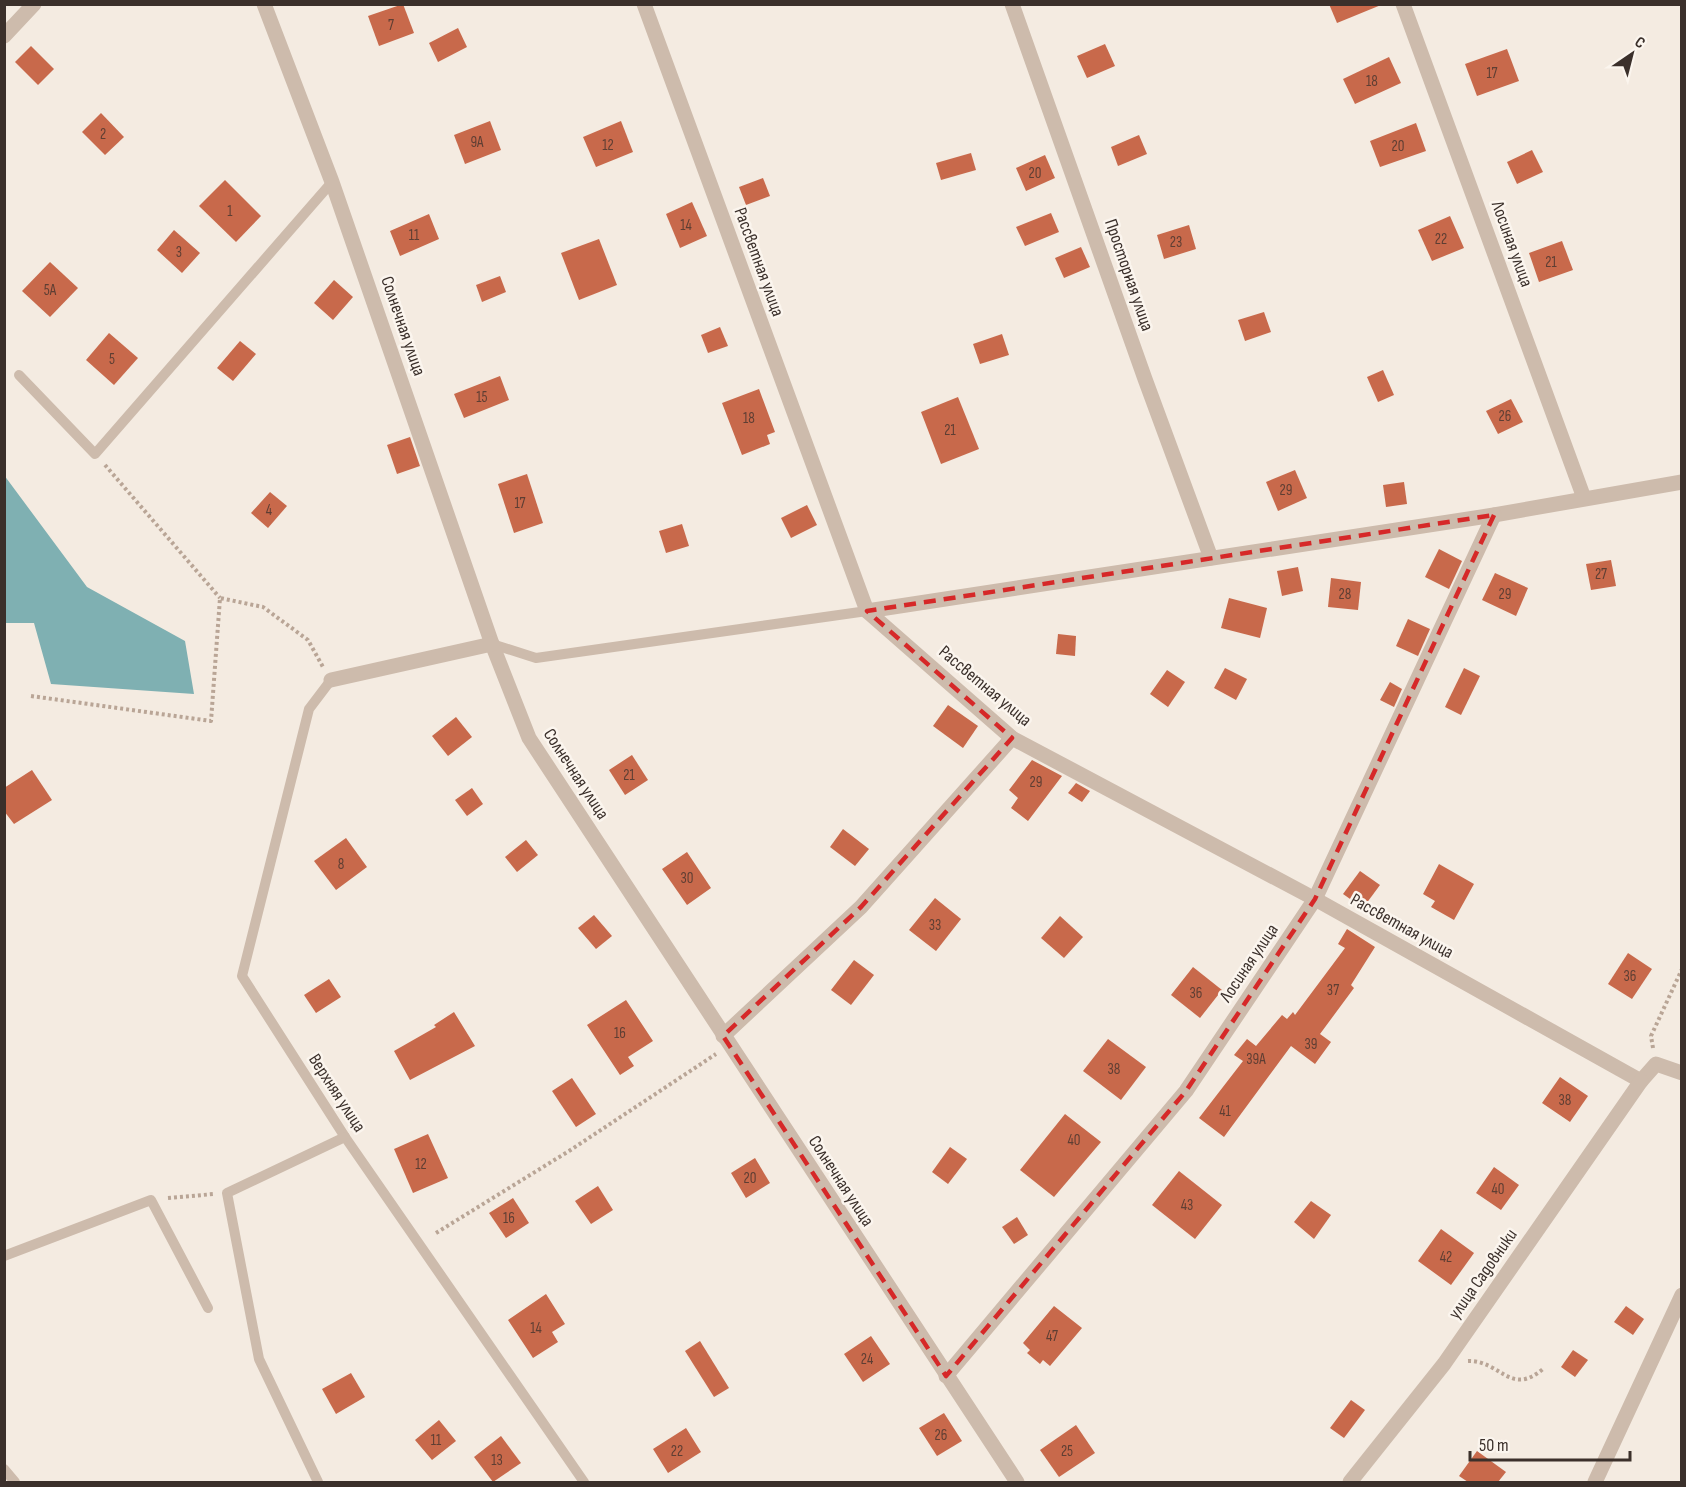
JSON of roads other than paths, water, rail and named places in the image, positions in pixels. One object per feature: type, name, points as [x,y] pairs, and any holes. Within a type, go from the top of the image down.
[{"type":"street","points":[[4,36],[34,4]]},
{"type":"street","name":"Солнечная улица","points":[[264,4],[332,182],[492,644],[528,738],[1017,1482]]},
{"type":"street","name":"Рассветная улица","points":[[644,4],[867,611],[1012,738],[1316,899],[1641,1082]]},
{"type":"street","name":"Просторная улица","points":[[1012,4],[1144,379],[1212,558]]},
{"type":"street","name":"Лосиная улица","points":[[1403,4],[1584,498]]},
{"type":"street","points":[[867,611],[1494,514],[1682,482]]},
{"type":"street","name":"Лосиная улица","points":[[946,1376],[1186,1091],[1316,899],[1494,514]]},
{"type":"street","points":[[331,680],[492,644]]},
{"type":"street","points":[[726,1041],[861,907],[1012,738]]},
{"type":"street","points":[[1641,1082],[1656,1064],[1682,1073]]},
{"type":"street","name":"улица Садовники","points":[[1350,1482],[1444,1364],[1641,1082]]},
{"type":"street","points":[[1595,1482],[1682,1295]]},
{"type":"lane","points":[[19,375],[95,454],[332,182]]},
{"type":"lane","points":[[492,644],[536,658],[867,611]]},
{"type":"lane","name":"Верхняя улица","points":[[331,680],[309,709],[242,976],[345,1137],[584,1482]]},
{"type":"lane","points":[[318,1482],[259,1359],[227,1193],[345,1137]]},
{"type":"lane","points":[[4,1256],[151,1200],[208,1308]]},
{"type":"lane","points":[[4,1468],[15,1482]]},
{"type":"water","points":[[4,475],[87,587],[185,641],[194,694],[51,684],[34,623],[5,623]]}]
